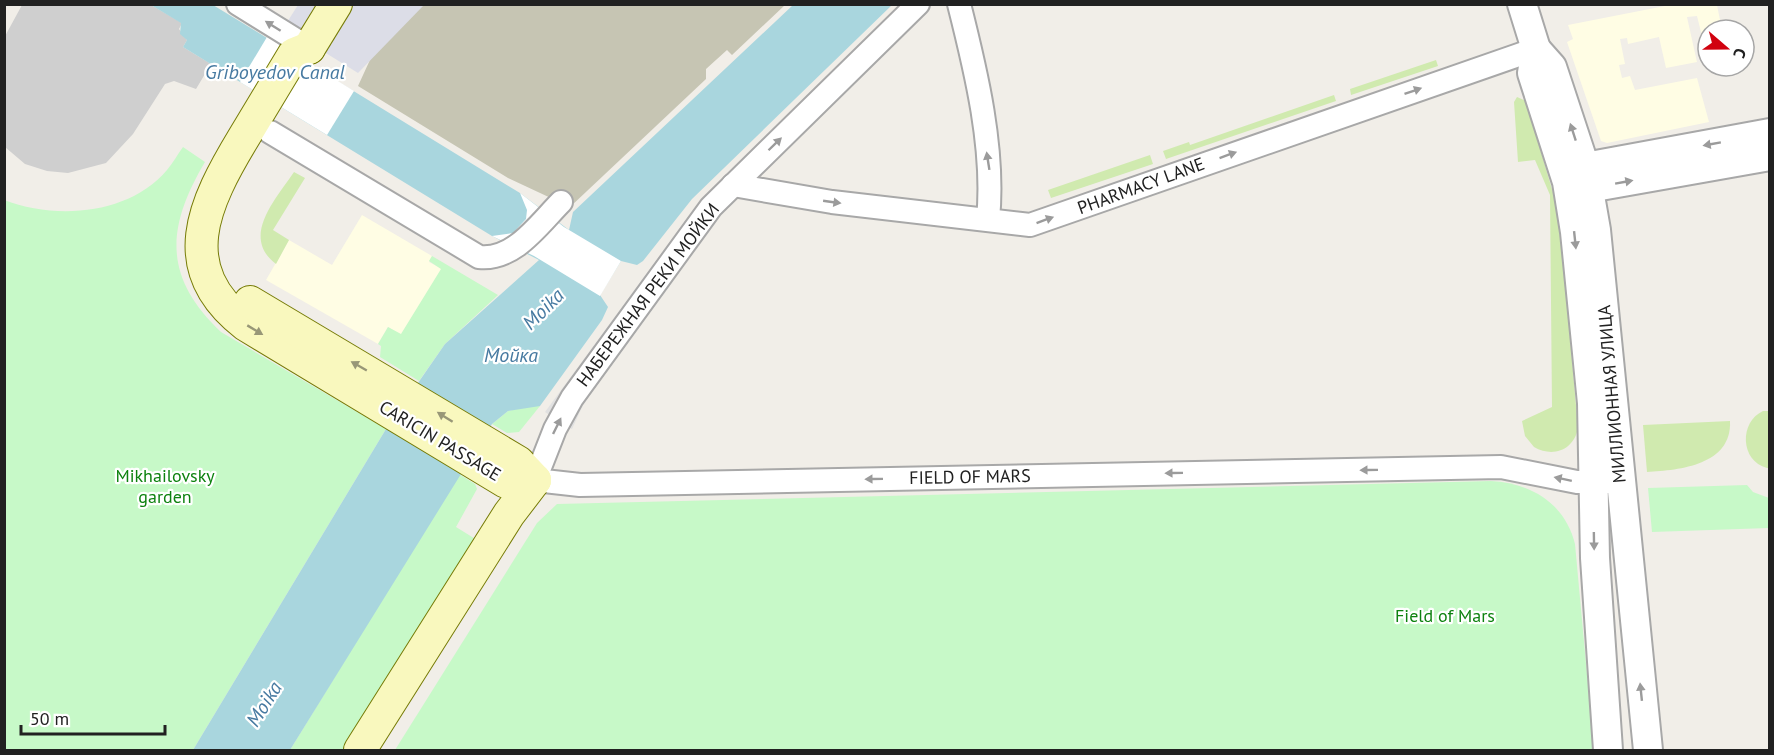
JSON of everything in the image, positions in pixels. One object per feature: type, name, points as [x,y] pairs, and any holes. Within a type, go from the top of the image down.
[{"type":"main road","name":"CARICIN PASSAGE","points":[[336,4],[304,55],[274,113],[238,148],[206,211],[201,248],[211,287],[219,299],[246,325],[403,405],[475,450],[506,482],[535,480]]},
{"type":"main road","name":"НАБЕРЕЖНАЯ РЕКИ МОЙКИ","points":[[360,750],[509,514],[535,480]]},
{"type":"main road","name":"НАБЕРЕЖНАЯ РЕКИ МОЙКИ","points":[[381,750],[526,519],[535,480]]},
{"type":"street","points":[[238,4],[304,55]]},
{"type":"street","name":"НАБЕРЕЖНАЯ РЕКИ МОЙКИ","points":[[535,480],[555,429],[572,398],[711,207],[918,4]]},
{"type":"street","points":[[959,4],[970,48],[990,169],[987,219]]},
{"type":"street","name":"МИЛЛИОННАЯ УЛИЦА","points":[[1522,4],[1536,49],[1532,73],[1580,179],[1596,230],[1607,482],[1648,750]]},
{"type":"street","name":"PHARMACY LANE","points":[[733,185],[832,202],[1030,225],[1536,49]]},
{"type":"street","points":[[274,113],[470,254],[490,258],[513,250],[555,208]]},
{"type":"street","points":[[1580,179],[1770,134]]},
{"type":"street","points":[[1580,179],[1770,156]]},
{"type":"street","name":"FIELD OF MARS","points":[[535,480],[591,484],[1502,467],[1577,482],[1607,482]]},
{"type":"street","name":"МИЛЛИОННАЯ УЛИЦА","points":[[1607,482],[1595,558],[1608,750]]},
{"type":"shaded area","points":[[1675,4],[1717,5],[1720,18],[1687,17],[1696,62],[1666,68],[1659,37],[1628,44],[1627,38],[1620,39],[1625,64],[1619,65],[1622,78],[1630,76],[1635,90],[1697,78],[1709,122],[1607,143],[1601,141],[1567,42],[1573,39],[1568,25]]},
{"type":"shaded area","points":[[22,5],[151,5],[182,23],[179,29],[187,40],[183,47],[211,64],[196,89],[174,81],[165,84],[133,134],[106,163],[68,173],[47,171],[25,164],[5,147],[4,38]]},
{"type":"shaded area","points":[[298,5],[424,5],[358,73],[284,27]]},
{"type":"shaded area","points":[[413,5],[785,5],[732,55],[727,50],[706,69],[706,79],[570,207],[508,178],[358,86],[380,38]]},
{"type":"shaded area","points":[[694,209],[701,213],[551,416],[545,412]]},
{"type":"shaded area","points":[[362,215],[432,256],[429,262],[442,269],[401,335],[388,327],[378,344],[266,280],[289,240],[332,265]]},
{"type":"shaded area","points":[[710,217],[717,221],[583,405],[572,429],[565,426]]},
{"type":"green space","points":[[1436,60],[1438,66],[1351,95],[1350,89]]},
{"type":"green space","points":[[1334,95],[1336,101],[1166,159],[1163,151],[1189,142],[1190,145]]},
{"type":"green space","points":[[1517,97],[1526,101],[1559,213],[1578,428],[1572,442],[1562,450],[1555,452],[1534,447],[1525,436],[1522,421],[1552,407],[1550,195],[1535,160],[1518,162],[1514,102]]},
{"type":"green space","name":"Mikhailovsky garden","points":[[183,147],[205,162],[183,209],[178,230],[177,251],[180,271],[189,292],[202,312],[221,332],[386,429],[193,750],[5,750],[4,200],[46,210],[68,211],[112,205],[151,185],[167,170]]},
{"type":"green space","points":[[1150,155],[1153,164],[1051,198],[1048,190]]},
{"type":"green space","points":[[294,172],[305,178],[273,230],[289,240],[276,264],[266,253],[261,242],[261,230],[271,206]]},
{"type":"green space","points":[[432,256],[498,295],[445,344],[419,381],[380,357],[381,346],[378,344],[388,327],[401,334],[441,269],[429,261]]},
{"type":"green space","points":[[540,406],[519,432],[507,433],[492,424],[508,411]]},
{"type":"green space","points":[[1763,411],[1769,411],[1770,468],[1758,464],[1752,458],[1746,441],[1750,424],[1755,416]]},
{"type":"green space","points":[[1730,421],[1728,436],[1723,447],[1713,456],[1688,467],[1647,472],[1643,425]]},
{"type":"green space","points":[[459,474],[475,484],[477,489],[456,527],[477,540],[345,750],[290,750]]},
{"type":"green space","name":"Field of Mars","points":[[1491,481],[1520,486],[1545,498],[1555,507],[1570,530],[1575,544],[1594,750],[395,750],[537,523],[557,504]]},
{"type":"green space","points":[[1747,485],[1753,492],[1769,498],[1769,528],[1652,532],[1648,488]]},
{"type":"water","name":"Мойка","points":[[151,5],[213,5],[520,193],[569,230],[573,212],[793,5],[892,5],[692,199],[643,261],[637,265],[621,261],[600,295],[608,307],[602,320],[540,406],[508,411],[492,424],[290,750],[193,750],[386,429],[445,344],[539,260],[492,236],[183,47],[187,40],[180,34],[181,23]]},
{"type":"pier","points":[[267,37],[354,91],[327,135],[240,82]]},
{"type":"pier","points":[[520,193],[564,227],[621,261],[600,296],[534,256],[492,236],[513,233],[526,219],[527,210]]},
{"type":"water label","name":"Griboyedov Canal","points":[[275,72]]},
{"type":"water label","name":"Moika","points":[[543,309]]},
{"type":"water label","name":"Moika","points":[[264,704]]}]
